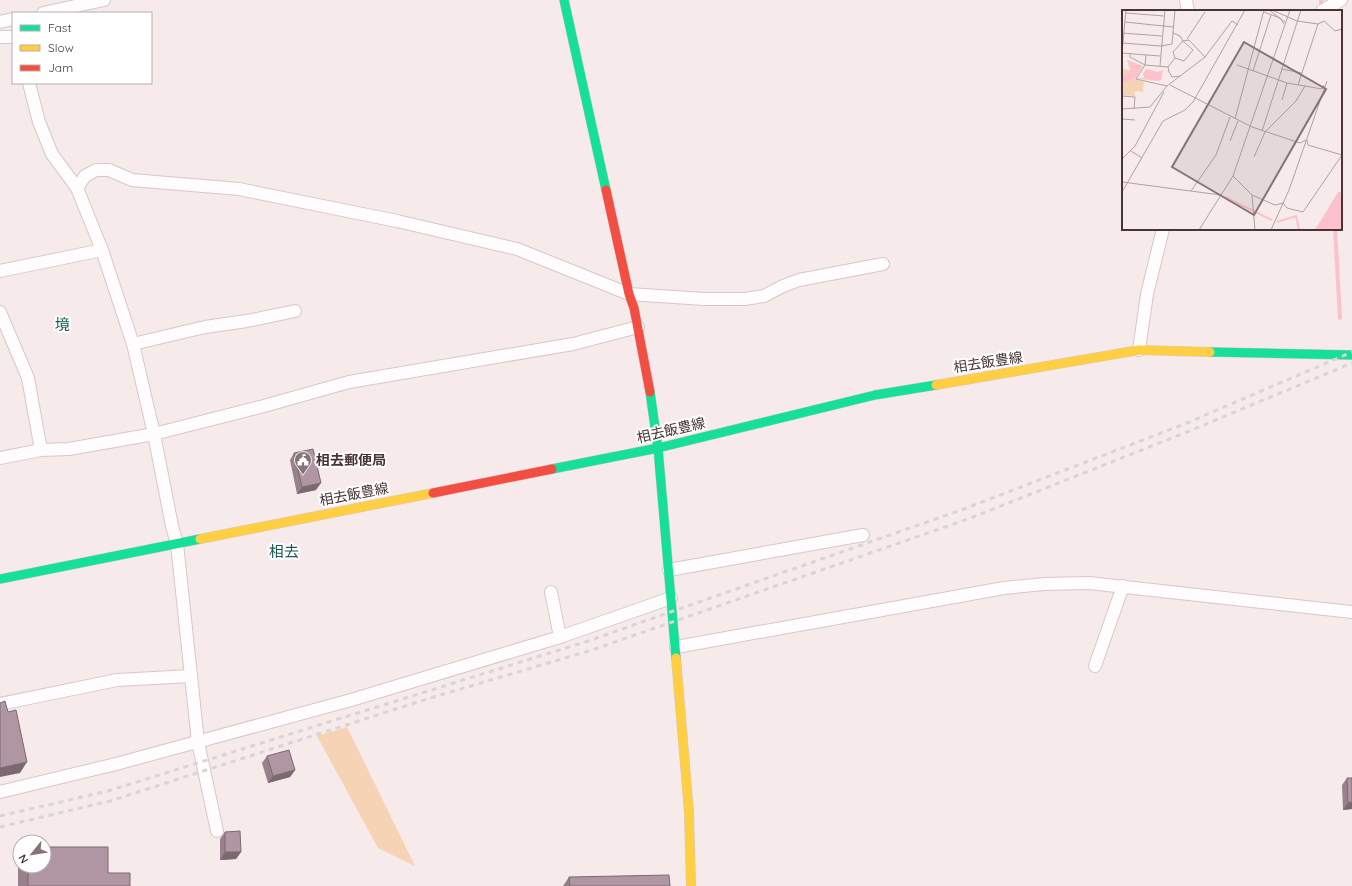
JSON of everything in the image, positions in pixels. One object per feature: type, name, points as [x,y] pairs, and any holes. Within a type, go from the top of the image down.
[{"type":"main road","points":[[564,0],[629,294],[638,327],[655,421],[676,648],[689,812],[691,884]]},
{"type":"main road","name":"相去飯豊線","points":[[0,579],[658,448],[875,395],[1138,350],[1349,357]]},
{"type":"street","points":[[48,12],[104,0]]},
{"type":"street","points":[[1186,0],[1188,10]]},
{"type":"street","points":[[0,22],[12,19]]},
{"type":"street","points":[[0,37],[12,37]]},
{"type":"street","points":[[29,84],[40,122],[52,154],[77,188],[102,250],[132,344],[154,434],[172,526],[177,544],[198,742],[217,832]]},
{"type":"street","points":[[77,188],[85,176],[96,170],[109,170],[132,180],[246,191],[397,221],[517,249],[629,294],[704,299],[745,299],[764,296],[799,280],[883,264]]},
{"type":"street","points":[[1138,350],[1147,294],[1163,230]]},
{"type":"street","points":[[0,270],[102,250]]},
{"type":"street","points":[[132,344],[205,327],[247,321],[295,311]]},
{"type":"street","points":[[0,312],[28,378],[42,450]]},
{"type":"street","points":[[0,458],[42,450],[69,449],[154,434],[264,406],[349,382],[573,344],[638,327]]},
{"type":"street","points":[[669,570],[863,535]]},
{"type":"street","points":[[676,648],[1004,588],[1044,584],[1089,583],[1123,586],[1352,612]]},
{"type":"street","points":[[1094,666],[1123,586]]},
{"type":"street","points":[[551,592],[560,636]]},
{"type":"street","points":[[0,792],[198,742],[351,700],[560,636],[671,598]]},
{"type":"street","points":[[0,704],[117,680],[191,676]]},
{"type":"shaded area","points":[[347,727],[415,866],[378,848],[317,736]]},
{"type":"building","points":[[313,449],[321,483],[302,487],[294,453]]},
{"type":"building","points":[[5,701],[8,712],[16,710],[27,762],[0,768],[0,703]]},
{"type":"building","points":[[289,750],[295,770],[273,776],[267,756]]},
{"type":"building","points":[[1347,778],[1352,778],[1352,802],[1348,803]]},
{"type":"building","points":[[240,831],[241,852],[225,852],[225,832]]},
{"type":"building","points":[[52,847],[108,847],[108,873],[130,873],[130,886],[28,886],[28,874],[52,874]]},
{"type":"building","points":[[669,875],[670,886],[570,886],[569,877]]},
{"type":"waterway","points":[[1321,0],[1322,9]]},
{"type":"waterway","points":[[1335,230],[1340,318]]},
{"type":"railway","points":[[0,816],[108,791],[588,641],[964,509],[1187,423],[1352,352]]},
{"type":"railway","points":[[0,827],[110,801],[427,699],[592,650],[968,519],[1187,432],[1352,363]]},
{"type":"traffic: fast","points":[[564,0],[606,190]]},
{"type":"traffic: fast","points":[[1210,352],[1352,355]]},
{"type":"traffic: fast","points":[[552,469],[658,448],[875,395],[936,385]]},
{"type":"traffic: fast","points":[[650,392],[658,448],[676,658]]},
{"type":"traffic: fast","points":[[0,579],[200,539]]},
{"type":"traffic: slow","points":[[936,385],[1139,350],[1210,352]]},
{"type":"traffic: slow","points":[[200,539],[433,493]]},
{"type":"traffic: slow","points":[[676,658],[689,812],[691,886]]},
{"type":"traffic: jam","points":[[606,190],[629,294],[634,308],[650,392]]},
{"type":"traffic: jam","points":[[433,493],[552,469]]},
{"type":"place","name":"相去郵便局","points":[[303,475]]},
{"type":"district","name":"境","points":[[62,325]]},
{"type":"district","name":"相去","points":[[284,552]]}]
